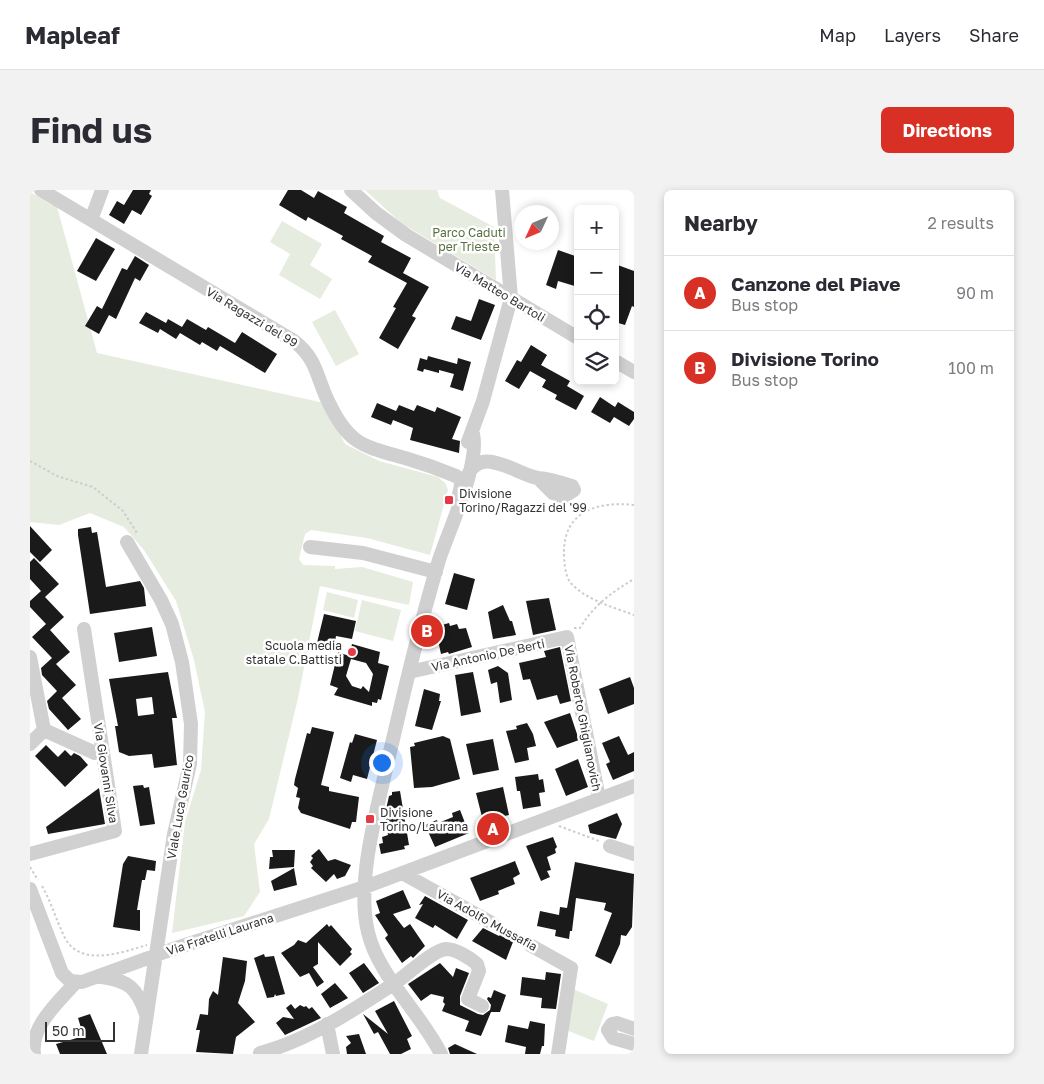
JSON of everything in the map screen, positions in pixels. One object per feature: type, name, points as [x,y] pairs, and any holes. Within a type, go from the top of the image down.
[{"type":"street","name":"Via Ragazzi del 99","points":[[42,190],[301,346],[316,366],[323,389],[335,415],[354,439],[373,450],[464,475]]},
{"type":"street","points":[[91,220],[102,190]]},
{"type":"street","name":"Via Matteo Bartoli","points":[[351,190],[398,230],[574,336]]},
{"type":"street","points":[[441,1054],[421,1018],[376,955],[368,934],[364,911],[365,887],[376,814],[409,672],[438,565],[453,526],[462,481],[510,298],[502,190]]},
{"type":"street","points":[[619,363],[634,372]]},
{"type":"street","points":[[474,438],[482,452],[500,464],[538,478]]},
{"type":"street","points":[[438,565],[440,540],[464,475],[482,462],[500,464]]},
{"type":"street","name":"Viale Luca Gaurico","points":[[127,542],[161,600],[172,624],[182,662],[191,724],[190,764],[174,834],[141,1054]]},
{"type":"street","points":[[310,547],[364,553],[438,565]]},
{"type":"street","name":"Via Giovanni Silva","points":[[30,854],[115,831],[84,629]]},
{"type":"street","name":"Via Antonio De Berti","points":[[409,672],[570,633]]},
{"type":"street","name":"Via Roberto Ghiglianovich","points":[[570,633],[599,798]]},
{"type":"street","points":[[30,657],[34,702],[44,730],[94,753]]},
{"type":"street","points":[[30,744],[44,730]]},
{"type":"street","name":"Via Fratelli Laurana","points":[[75,983],[98,977],[157,949],[365,887],[599,798],[631,789]]},
{"type":"street","points":[[607,844],[634,854]]},
{"type":"street","name":"Via Adolfo Mussafia","points":[[402,873],[492,923]]},
{"type":"street","points":[[30,889],[58,964],[65,977],[75,983],[36,1027],[32,1041],[34,1054]]},
{"type":"street","name":"Via Adolfo Mussafia","points":[[530,945],[571,968],[558,1054]]},
{"type":"street","points":[[260,1053],[302,1039],[395,983],[436,954],[446,950],[462,954],[477,964],[479,971],[468,998],[482,1006]]},
{"type":"street","points":[[98,977],[121,980],[132,987],[142,1002],[147,1016]]},
{"type":"street","points":[[634,1029],[617,1023],[612,1024],[608,1030],[613,1038],[628,1044],[634,1044]]},
{"type":"street","points":[[327,1024],[333,1054]]},
{"type":"path","points":[[30,461],[57,476],[93,487],[123,511],[137,533],[127,542]]},
{"type":"path","points":[[634,505],[616,503],[582,512],[572,522],[564,541],[564,561],[569,580],[600,602],[634,615]]},
{"type":"path","points":[[570,633],[580,628],[590,612],[600,602],[634,579]]},
{"type":"path","points":[[543,820],[607,844]]},
{"type":"path","points":[[30,867],[53,907],[64,936],[78,952],[99,956],[157,949]]},
{"type":"path","name":"Via Adolfo Mussafia","points":[[492,923],[530,945]]},
{"type":"green space","name":"Parco Caduti per Trieste","points":[[365,190],[437,190],[440,198],[494,227],[496,280],[401,223]]},
{"type":"green space","points":[[30,192],[52,205],[56,203],[97,353],[324,403],[345,444],[379,461],[438,477],[445,483],[448,490],[430,555],[367,538],[311,530],[305,534],[299,559],[303,565],[335,566],[335,569],[362,567],[413,582],[409,605],[320,586],[298,698],[269,819],[254,844],[260,892],[244,916],[172,933],[185,822],[201,770],[205,712],[194,660],[176,601],[144,550],[124,527],[90,513],[59,525],[30,522]]},
{"type":"green space","points":[[282,221],[322,244],[310,265],[332,279],[320,299],[279,275],[290,254],[270,242]]},
{"type":"green space","points":[[335,310],[359,354],[336,366],[312,322]]},
{"type":"green space","points":[[327,592],[358,600],[354,618],[323,610]]},
{"type":"green space","points":[[362,600],[401,610],[393,641],[355,631]]},
{"type":"green space","points":[[573,989],[608,1004],[594,1041],[566,1030]]},
{"type":"building","points":[[133,190],[151,190],[149,194],[152,196],[141,215],[132,210],[124,224],[109,215],[117,201],[124,205]]},
{"type":"building","points":[[288,190],[301,190],[314,198],[318,191],[347,207],[344,213],[384,236],[381,242],[411,258],[403,273],[429,287],[412,316],[416,318],[398,349],[379,338],[396,308],[393,307],[407,283],[368,262],[372,256],[341,239],[343,236],[308,217],[306,221],[279,205]]},
{"type":"building","points":[[96,238],[115,249],[96,281],[77,271]]},
{"type":"building","points":[[558,250],[574,256],[574,286],[558,281],[556,289],[546,285]]},
{"type":"building","points":[[135,256],[149,265],[140,281],[135,278],[116,319],[109,315],[99,334],[85,326],[97,306],[102,309],[122,268],[127,270]]},
{"type":"building","points":[[619,265],[634,271],[634,307],[632,306],[625,325],[619,323]]},
{"type":"building","points":[[479,299],[495,305],[481,340],[451,329],[456,316],[471,321]]},
{"type":"building","points":[[146,312],[166,323],[168,319],[182,327],[187,319],[206,330],[208,327],[235,343],[242,332],[277,354],[265,373],[220,346],[217,351],[202,342],[200,345],[180,333],[176,339],[160,329],[158,333],[139,323]]},
{"type":"building","points":[[531,345],[547,355],[541,365],[570,381],[567,386],[584,396],[576,410],[555,399],[557,395],[542,387],[546,380],[530,371],[519,389],[505,381],[517,360],[521,362]]},
{"type":"building","points":[[428,356],[457,364],[458,358],[471,362],[463,391],[450,387],[454,374],[439,370],[439,373],[424,369],[423,372],[417,370],[420,358],[427,360]]},
{"type":"building","points":[[600,397],[615,407],[618,402],[634,412],[634,419],[629,426],[614,417],[610,423],[591,412]]},
{"type":"building","points":[[377,403],[396,411],[399,405],[414,411],[417,405],[435,412],[437,407],[461,417],[452,439],[460,441],[459,453],[410,440],[413,428],[393,420],[391,425],[371,417]]},
{"type":"building","points":[[30,526],[52,550],[40,562],[30,552]]},
{"type":"building","points":[[91,527],[92,533],[97,532],[106,587],[140,581],[144,588],[146,606],[90,614],[78,529]]},
{"type":"building","points":[[34,558],[59,584],[45,597],[64,617],[50,630],[70,652],[56,664],[76,685],[62,698],[81,719],[68,730],[49,709],[47,701],[57,691],[42,675],[41,668],[52,658],[32,637],[46,624],[30,607],[30,601],[41,591],[30,579],[30,562]]},
{"type":"building","points":[[454,573],[475,579],[467,610],[445,604]]},
{"type":"building","points":[[549,598],[556,630],[533,635],[526,601]]},
{"type":"building","points":[[503,605],[510,621],[512,621],[516,635],[493,639],[488,612]]},
{"type":"building","points":[[324,614],[356,621],[352,639],[336,636],[333,651],[316,647]]},
{"type":"building","points":[[449,623],[450,626],[457,624],[459,629],[466,628],[472,647],[449,654],[448,652],[441,654],[435,627]]},
{"type":"building","points":[[152,627],[157,656],[119,662],[114,633]]},
{"type":"building","points":[[352,644],[380,652],[378,663],[389,666],[381,700],[378,699],[377,703],[372,702],[372,706],[334,695],[338,688],[330,685],[338,652],[349,656]],"holes":[[[351,659],[366,663],[373,674],[369,692],[363,686],[361,689],[352,686],[346,676]]]},
{"type":"building","points":[[560,647],[571,701],[560,704],[557,695],[537,700],[530,679],[523,680],[519,663],[546,657],[544,651]]},
{"type":"building","points":[[498,666],[508,673],[512,700],[500,703],[497,682],[491,684],[488,670]]},
{"type":"building","points":[[168,672],[177,718],[172,718],[177,765],[154,768],[152,754],[129,756],[119,752],[115,726],[118,726],[109,679]],"holes":[[[152,697],[154,714],[138,716],[136,699]]]},
{"type":"building","points":[[473,672],[481,712],[461,716],[455,675]]},
{"type":"building","points":[[630,677],[634,688],[634,704],[608,714],[599,689]]},
{"type":"building","points":[[424,689],[440,694],[439,701],[441,701],[432,730],[415,726]]},
{"type":"building","points":[[570,713],[579,740],[557,748],[544,722]]},
{"type":"building","points":[[527,723],[533,734],[536,746],[527,748],[529,760],[515,763],[506,731],[517,729],[516,726]]},
{"type":"building","points":[[312,727],[334,732],[321,785],[329,787],[329,791],[359,797],[356,822],[352,822],[350,829],[301,813],[298,808],[300,798],[296,797],[298,788],[294,785],[295,779],[307,733],[310,734]]},
{"type":"building","points":[[355,734],[377,740],[367,779],[353,775],[351,782],[340,778],[350,742],[352,743]]},
{"type":"building","points":[[443,736],[450,739],[460,779],[432,787],[414,788],[410,747],[415,746],[414,743]]},
{"type":"building","points":[[619,736],[628,755],[634,752],[634,771],[613,780],[606,764],[610,762],[602,743]]},
{"type":"building","points":[[493,739],[499,770],[473,775],[466,744]]},
{"type":"building","points":[[46,745],[58,757],[65,750],[71,756],[74,753],[80,756],[88,765],[65,787],[35,756]]},
{"type":"building","points":[[578,759],[588,787],[566,796],[555,769]]},
{"type":"building","points":[[538,774],[539,780],[543,779],[545,792],[539,793],[541,806],[523,809],[515,777]]},
{"type":"building","points":[[143,785],[144,788],[149,787],[155,824],[140,826],[133,786]]},
{"type":"building","points":[[503,787],[509,815],[483,821],[476,793]]},
{"type":"building","points":[[99,788],[105,824],[48,834],[46,827]]},
{"type":"building","points":[[400,791],[409,845],[404,846],[405,849],[381,854],[379,844],[383,843],[382,837],[388,835],[385,814],[389,796],[392,795],[392,792]]},
{"type":"building","points":[[460,810],[469,833],[435,847],[425,825],[437,820],[438,823],[453,817],[452,813]]},
{"type":"building","points":[[617,813],[622,824],[616,839],[590,833],[588,825]]},
{"type":"building","points":[[553,837],[557,847],[555,849],[556,853],[547,857],[551,870],[547,871],[550,877],[541,881],[526,846]]},
{"type":"building","points":[[319,849],[328,861],[335,859],[351,865],[345,876],[337,879],[334,874],[326,882],[311,868],[313,866],[310,862],[313,858],[311,856]]},
{"type":"building","points":[[272,850],[295,850],[294,867],[269,869],[270,857],[273,857]]},
{"type":"building","points":[[128,856],[156,861],[155,871],[147,870],[145,880],[142,880],[137,910],[140,910],[140,931],[113,927],[123,864]]},
{"type":"building","points":[[515,861],[520,874],[513,878],[515,884],[498,891],[499,894],[480,901],[470,878]]},
{"type":"building","points":[[575,862],[634,874],[632,927],[626,936],[621,935],[620,944],[611,964],[595,956],[612,913],[604,910],[606,903],[576,898],[572,931],[570,931],[569,939],[555,936],[556,930],[537,926],[540,911],[559,915],[560,907],[567,908]]},
{"type":"building","points":[[294,868],[297,885],[274,891],[271,881]]},
{"type":"building","points":[[403,890],[411,908],[393,914],[404,928],[410,924],[425,946],[413,958],[411,956],[402,963],[385,938],[388,935],[375,915],[380,913],[376,901]]},
{"type":"building","points":[[425,896],[468,920],[457,939],[435,925],[433,928],[415,918],[423,904],[419,905]]},
{"type":"building","points":[[327,924],[329,927],[331,925],[352,949],[350,952],[352,954],[340,966],[318,942],[318,964],[313,967],[324,982],[317,987],[309,973],[300,977],[281,953],[294,945],[298,940],[306,943]]},
{"type":"building","points":[[483,928],[499,936],[501,934],[513,942],[506,960],[472,941]]},
{"type":"building","points":[[264,954],[265,957],[274,956],[285,994],[276,996],[275,994],[274,997],[267,998],[254,958]]},
{"type":"building","points":[[223,957],[247,961],[245,981],[238,1003],[255,1022],[236,1037],[233,1054],[196,1052],[200,1030],[196,1030],[200,1014],[208,1015],[209,999],[213,991],[218,995]]},
{"type":"building","points":[[364,963],[379,983],[363,993],[349,973]]},
{"type":"building","points":[[440,963],[453,977],[456,968],[469,973],[460,996],[460,1005],[478,1014],[483,1015],[490,1010],[491,1005],[487,999],[488,997],[491,998],[494,990],[506,995],[500,1012],[491,1012],[481,1036],[465,1031],[469,1021],[442,1011],[445,1004],[443,1002],[444,997],[431,994],[421,1001],[408,984]]},
{"type":"building","points":[[546,972],[561,974],[556,1009],[541,1008],[542,998],[520,995],[522,977],[545,980]]},
{"type":"building","points":[[335,983],[348,998],[330,1008],[321,994]]},
{"type":"building","points":[[394,1001],[412,1036],[407,1039],[411,1049],[401,1054],[390,1054],[378,1032],[374,1034],[363,1014],[388,1034],[375,1011]]},
{"type":"building","points":[[291,1004],[295,1009],[300,1005],[306,1006],[309,1009],[312,1007],[321,1018],[285,1035],[276,1023],[283,1017],[294,1019],[286,1008]]},
{"type":"building","points":[[90,1014],[107,1054],[60,1054],[56,1044],[77,1038],[76,1034],[82,1031],[78,1018]]},
{"type":"building","points":[[530,1021],[545,1024],[544,1046],[542,1046],[540,1054],[525,1054],[526,1047],[505,1042],[508,1025],[528,1029]]},
{"type":"building","points":[[359,1034],[366,1054],[347,1054],[346,1047],[351,1043],[346,1036]]},
{"type":"building","points":[[455,1044],[477,1054],[450,1054],[448,1048]]},
{"type":"place","name":"Divisione Torino/Ragazzi del '99","points":[[449,500]]},
{"type":"place","name":"Divisione Torino","points":[[427,631]]},
{"type":"place","name":"Scuola media statale C.Battisti","points":[[352,652]]},
{"type":"place","name":"Divisione Torino/Laurana","points":[[370,819]]},
{"type":"place","name":"Canzone del Piave","points":[[493,829]]}]
